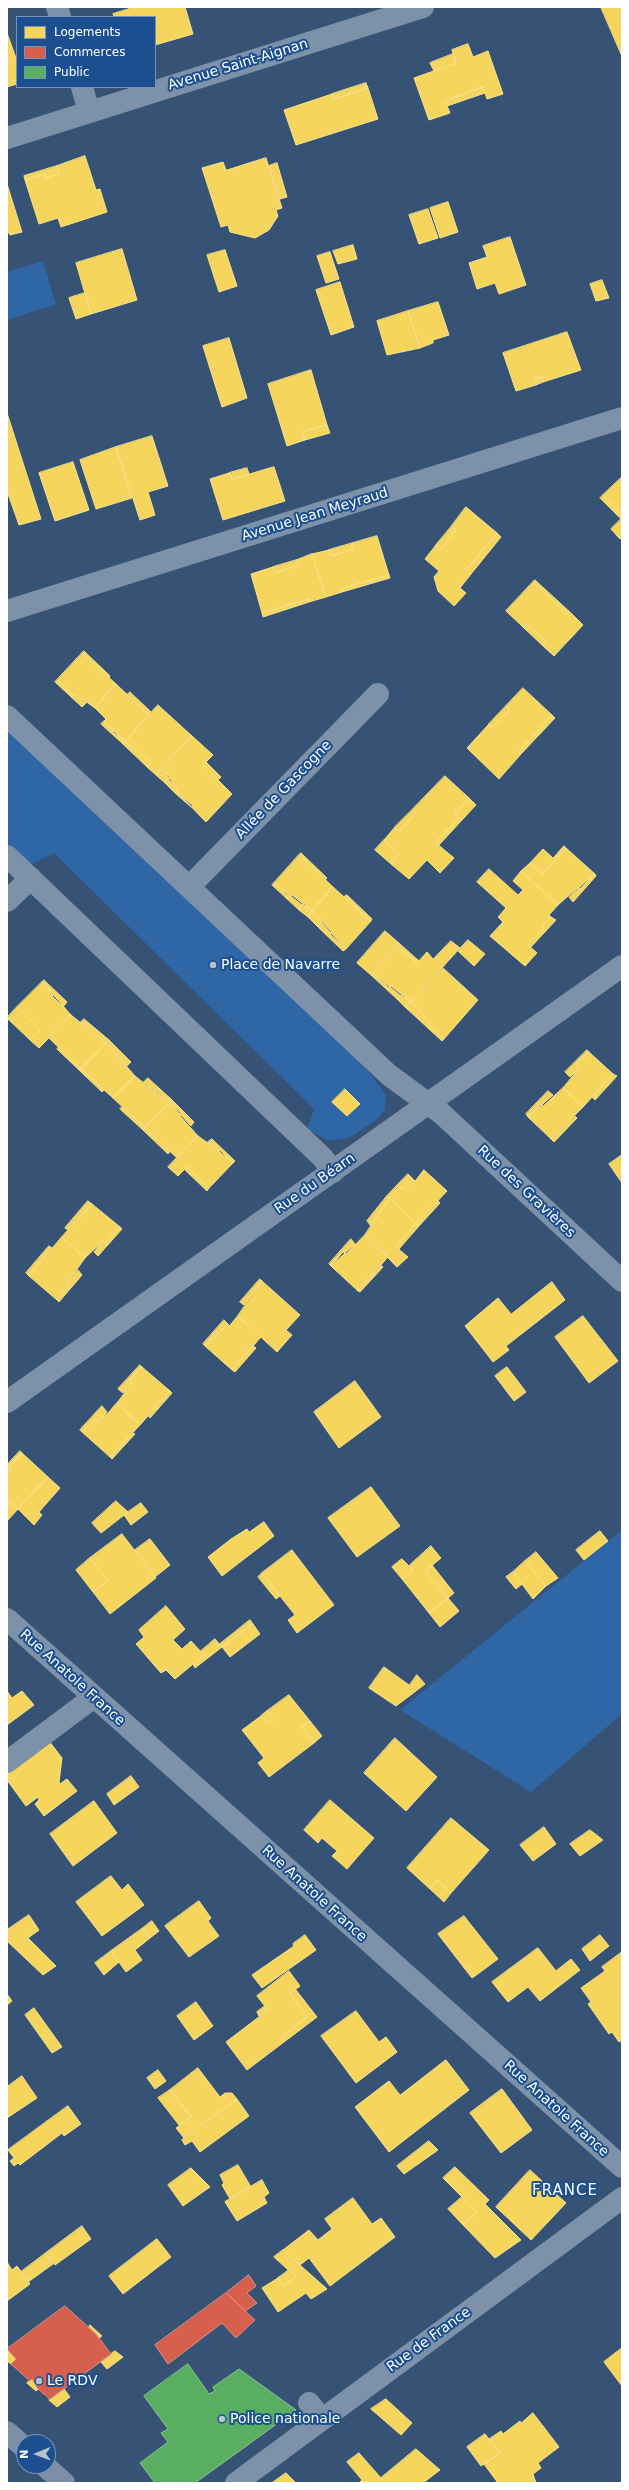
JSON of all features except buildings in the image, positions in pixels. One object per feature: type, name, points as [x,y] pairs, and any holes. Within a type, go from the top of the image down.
[{"type":"main road","points":[[7,2432],[16,2440]]},
{"type":"main road","points":[[54,2474],[64,2483]]},
{"type":"street","name":"Avenue Saint-Aignan","points":[[7,138],[423,7]]},
{"type":"street","points":[[82,88],[89,112]]},
{"type":"street","name":"Avenue Jean Meyraud","points":[[7,611],[622,418]]},
{"type":"street","name":"Allée de Gascogne","points":[[189,887],[378,694]]},
{"type":"street","points":[[7,716],[389,1075],[428,1103]]},
{"type":"street","points":[[7,856],[323,1158],[332,1172]]},
{"type":"street","points":[[7,901],[31,878]]},
{"type":"street","name":"Rue du Béarn","points":[[7,1402],[622,966]]},
{"type":"street","name":"Rue des Gravières","points":[[428,1103],[622,1281]]},
{"type":"street","name":"Rue Anatole France","points":[[7,1619],[622,2167]]},
{"type":"street","points":[[7,1762],[94,1697]]},
{"type":"street","name":"Rue de France","points":[[236,2483],[315,2411],[622,2198]]},
{"type":"shaded area","points":[[43,261],[56,304],[7,320],[7,272]]},
{"type":"shaded area","name":"Place de Navarre","points":[[7,727],[364,1065],[386,1095],[385,1110],[375,1121],[349,1138],[329,1141],[307,1129],[314,1109],[54,853],[30,865],[7,843]]},
{"type":"shaded area","points":[[622,1530],[622,1714],[531,1792],[400,1710]]},
{"type":"place","name":"Place de Navarre","points":[[213,965]]},
{"type":"place","name":"Le RDV","points":[[39,2381]]},
{"type":"place","name":"Police nationale","points":[[222,2419]]},
{"type":"district","name":"FRANCE","points":[[565,2191]]}]
